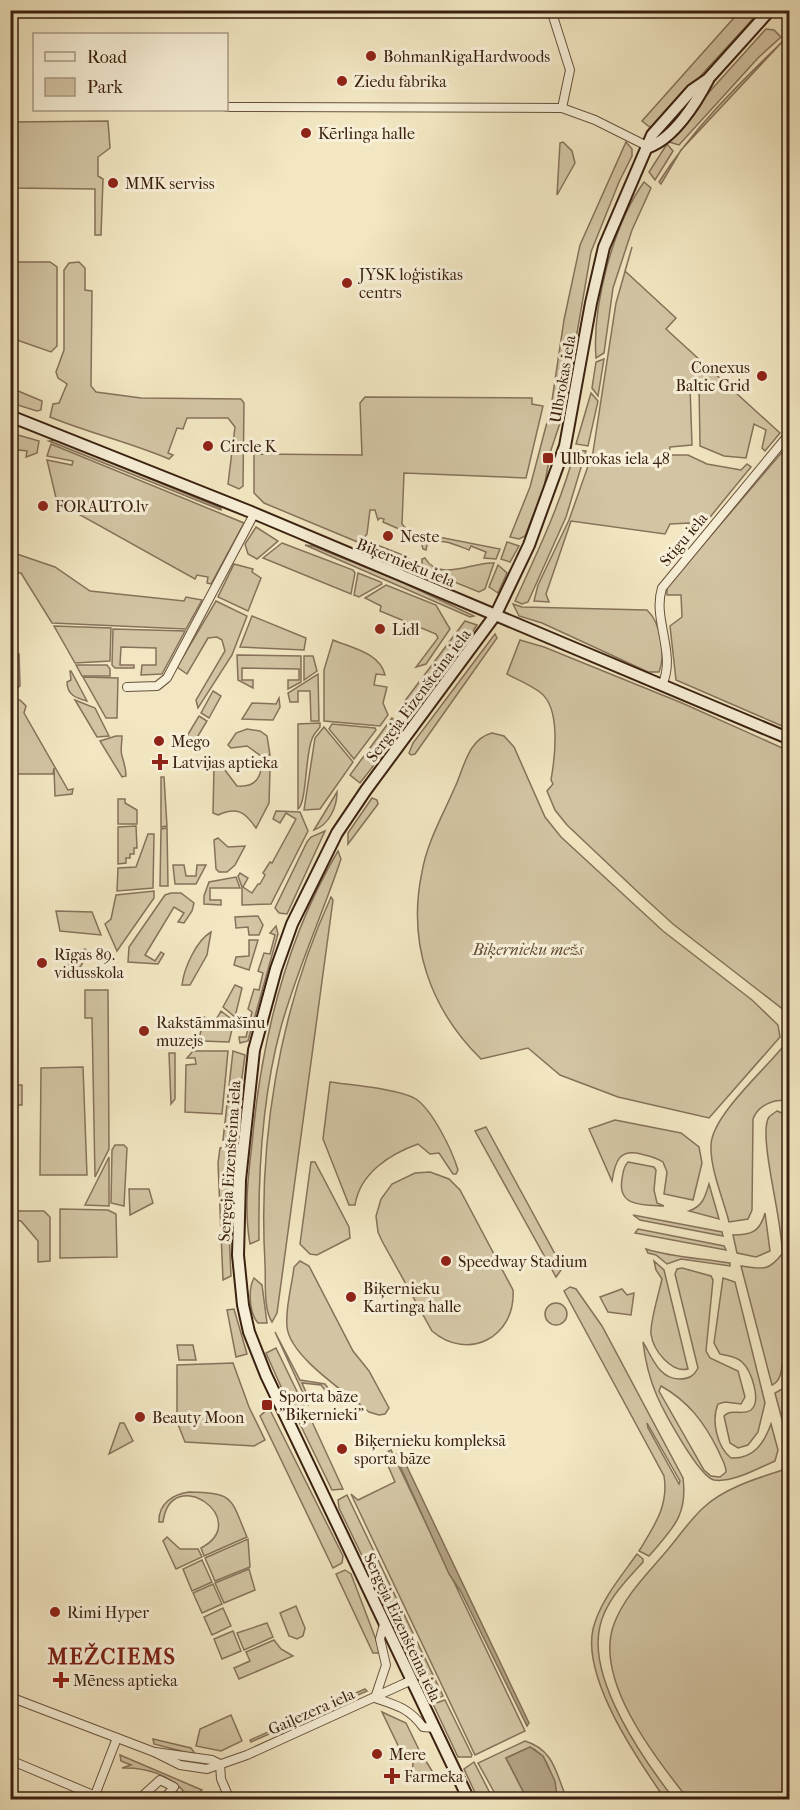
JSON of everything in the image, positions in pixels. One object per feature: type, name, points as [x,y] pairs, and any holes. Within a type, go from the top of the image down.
[{"type":"main road","name":"Ulbrokas iela","points":[[496,614],[548,499],[565,446],[591,303],[604,248],[621,204],[654,133],[692,90],[708,79],[770,10]]},
{"type":"main road","name":"Biķernieku iela","points":[[10,416],[496,614],[789,739]]},
{"type":"main road","name":"Sergeja Eizenšteina iela","points":[[469,1800],[266,1375],[245,1315],[238,1232],[249,1080],[254,1050],[276,969],[292,924],[318,868],[366,789],[496,614]]},
{"type":"street","points":[[552,10],[570,70],[562,108]]},
{"type":"street","points":[[228,107],[562,108],[603,123],[649,147]]},
{"type":"street","name":"Stigu iela","points":[[662,685],[667,662],[658,602],[662,588],[789,434]]},
{"type":"street","points":[[128,687],[157,686],[167,678],[254,514]]},
{"type":"street","points":[[384,1624],[380,1639],[387,1665],[375,1698],[396,1703],[412,1713],[423,1727],[435,1728]]},
{"type":"street","name":"Gaiļezera iela","points":[[220,1764],[412,1680]]},
{"type":"street","points":[[10,1697],[154,1752],[212,1760],[220,1764],[221,1779],[230,1800]]},
{"type":"street","points":[[95,1795],[117,1738]]},
{"type":"street","points":[[10,1760],[105,1800]]},
{"type":"street","points":[[138,1800],[160,1780],[174,1787],[163,1800]]},
{"type":"green space","points":[[740,11],[760,11],[652,129],[642,121]]},
{"type":"green space","points":[[766,29],[774,30],[781,37],[758,58],[679,145],[669,142],[693,110]]},
{"type":"green space","points":[[784,40],[683,148],[717,107]]},
{"type":"green space","points":[[108,121],[110,148],[98,157],[98,176],[103,179],[101,235],[95,235],[95,189],[11,188],[11,122]]},
{"type":"green space","points":[[563,142],[572,151],[575,163],[557,195],[560,143]]},
{"type":"green space","points":[[626,142],[632,149],[632,156],[591,252],[563,414],[551,450],[544,488],[525,536],[519,539],[510,537],[530,487],[551,407],[564,320],[580,245]]},
{"type":"green space","points":[[667,144],[673,151],[655,180],[649,172]]},
{"type":"green space","points":[[679,153],[661,184],[659,182]]},
{"type":"green space","points":[[644,182],[651,188],[632,230],[613,288],[604,353],[596,358],[597,315],[607,267],[623,220]]},
{"type":"green space","points":[[50,262],[57,267],[57,346],[51,352],[11,338],[11,264]]},
{"type":"green space","points":[[79,262],[85,268],[85,290],[92,291],[91,386],[96,392],[141,398],[241,399],[244,403],[243,486],[239,489],[228,484],[235,427],[228,418],[187,418],[183,429],[177,428],[168,453],[173,455],[169,459],[50,417],[53,404],[59,403],[67,384],[58,378],[56,372],[64,350],[64,270],[69,263]]},
{"type":"green space","points":[[625,271],[676,318],[666,329],[780,433],[765,451],[762,448],[766,430],[754,424],[746,458],[724,456],[700,446],[699,384],[690,386],[692,445],[670,447],[669,455],[688,455],[707,464],[741,470],[747,464],[751,467],[697,533],[689,523],[670,524],[665,534],[571,521],[546,594],[549,602],[534,601],[538,585],[569,520],[593,452],[616,303]]},
{"type":"green space","points":[[604,359],[598,396],[592,388],[596,362]]},
{"type":"green space","points":[[11,388],[42,401],[41,410],[37,411],[11,403]]},
{"type":"green space","points":[[591,393],[598,401],[588,446],[576,444]]},
{"type":"green space","points":[[365,397],[532,398],[532,404],[543,406],[526,478],[404,473],[402,524],[408,531],[500,549],[496,559],[484,558],[486,552],[471,546],[469,550],[442,541],[431,542],[427,545],[426,550],[423,549],[420,538],[383,522],[384,519],[378,520],[375,510],[370,510],[367,534],[360,543],[264,503],[254,493],[254,454],[362,455],[360,403]]},
{"type":"green space","points":[[11,433],[39,441],[37,453],[26,457],[27,451],[11,449]]},
{"type":"green space","points":[[56,440],[221,508],[221,510],[49,441]]},
{"type":"green space","points":[[51,444],[244,523],[211,584],[207,583],[208,577],[197,575],[195,579],[57,502],[47,460],[72,465],[73,461],[47,456]]},
{"type":"green space","points":[[789,444],[789,729],[676,680],[670,626],[682,617],[681,595],[667,595],[667,587]]},
{"type":"green space","points":[[575,450],[586,451],[566,517],[528,602],[522,604],[515,601],[556,508]]},
{"type":"green space","points":[[256,527],[278,541],[257,559],[248,554],[245,544]]},
{"type":"green space","points":[[507,542],[519,546],[510,562],[501,559]]},
{"type":"green space","points":[[282,543],[353,570],[355,573],[351,594],[263,558]]},
{"type":"green space","points":[[305,545],[313,546],[402,582],[474,616],[470,617]]},
{"type":"green space","points":[[377,545],[408,557],[413,565],[368,548]]},
{"type":"green space","points":[[11,552],[55,567],[90,591],[184,601],[186,597],[202,600],[186,629],[52,623],[21,573],[11,573]]},
{"type":"green space","points":[[425,558],[431,565],[448,570],[494,563],[485,589],[479,592],[422,569],[422,559]]},
{"type":"green space","points":[[234,564],[253,569],[252,572],[261,578],[248,611],[218,597]]},
{"type":"green space","points":[[498,565],[507,573],[498,593],[489,587]]},
{"type":"green space","points":[[358,573],[382,584],[359,597],[354,595]]},
{"type":"green space","points":[[386,585],[436,605],[450,629],[426,664],[416,667],[438,638],[436,634],[380,611],[381,606],[365,598]]},
{"type":"green space","points":[[216,601],[247,616],[232,655],[198,708],[196,700],[225,651],[222,640],[217,637],[208,638],[187,674],[177,667]]},
{"type":"green space","points":[[513,604],[522,607],[647,610],[656,623],[661,639],[662,657],[659,672],[648,672],[542,623],[519,616]]},
{"type":"green space","points":[[252,616],[306,638],[304,650],[240,647]]},
{"type":"green space","points":[[465,621],[477,625],[470,636],[414,713],[407,715],[400,713],[398,710]]},
{"type":"green space","points":[[54,626],[111,628],[110,661],[75,663]]},
{"type":"green space","points":[[113,629],[185,631],[162,674],[141,675],[142,665],[156,665],[156,648],[121,647],[120,665],[134,665],[134,668],[115,668],[112,665]]},
{"type":"green space","points":[[495,634],[497,638],[415,754],[411,755],[409,753],[413,743]]},
{"type":"green space","points":[[333,640],[371,656],[382,668],[385,675],[376,674],[374,685],[387,687],[383,703],[388,715],[380,726],[324,721],[324,670]]},
{"type":"green space","points":[[520,640],[544,647],[682,703],[789,751],[789,1014],[673,924],[567,825],[555,810],[547,791],[553,784],[551,780],[555,734],[552,710],[541,693],[507,674]]},
{"type":"green space","points":[[19,654],[20,686],[12,691],[10,670],[14,656]]},
{"type":"green space","points":[[237,655],[301,656],[301,682],[288,689],[288,680],[299,680],[299,669],[242,668],[242,680],[253,680],[253,688],[238,680]]},
{"type":"green space","points":[[304,656],[313,656],[317,671],[304,680]]},
{"type":"green space","points":[[76,665],[107,665],[110,669],[110,676],[82,676]]},
{"type":"green space","points":[[70,671],[87,701],[70,693],[67,682],[71,680]]},
{"type":"green space","points":[[318,674],[319,721],[311,721],[310,691],[298,691],[298,702],[290,702],[288,693]]},
{"type":"green space","points":[[83,677],[118,678],[117,718],[106,718]]},
{"type":"green space","points":[[213,691],[221,696],[209,718],[201,713]]},
{"type":"green space","points":[[279,698],[280,707],[273,720],[242,719],[252,703],[276,704]]},
{"type":"green space","points":[[11,700],[20,700],[26,706],[24,713],[68,790],[73,789],[72,794],[55,796],[54,768],[53,774],[16,774],[11,762]]},
{"type":"green space","points":[[75,700],[95,708],[109,736],[97,737]]},
{"type":"green space","points":[[199,716],[207,721],[195,741],[187,736]]},
{"type":"green space","points":[[392,718],[399,725],[399,733],[360,783],[350,775]]},
{"type":"green space","points":[[320,723],[310,746],[303,797],[298,809],[298,724]]},
{"type":"green space","points":[[332,724],[375,728],[376,730],[354,759],[329,729]]},
{"type":"green space","points":[[324,727],[353,762],[320,809],[304,810],[315,738]]},
{"type":"green space","points":[[247,729],[260,731],[267,736],[270,755],[261,756],[247,746],[231,748],[228,745],[236,733]]},
{"type":"green space","name":"Biķernieku mežs","points":[[492,733],[504,736],[514,747],[545,817],[561,837],[663,931],[752,1000],[778,1025],[780,1037],[709,1118],[618,1097],[560,1075],[528,1048],[481,1059],[448,1019],[436,997],[421,949],[418,898],[422,872],[431,839],[468,755],[477,741]]},
{"type":"green space","points":[[122,736],[121,751],[126,776],[122,777],[100,741]]},
{"type":"green space","points":[[218,761],[237,786],[253,783],[258,778],[261,769],[270,769],[269,803],[256,828],[240,812],[230,811],[218,815],[213,813],[214,766]]},
{"type":"green space","points":[[161,777],[164,777],[167,826],[161,827]]},
{"type":"green space","points":[[337,792],[336,804],[328,820],[314,830]]},
{"type":"green space","points":[[372,798],[377,800],[378,804],[348,844],[348,833]]},
{"type":"green space","points":[[118,799],[125,799],[125,803],[137,810],[137,824],[118,824]]},
{"type":"green space","points":[[276,811],[300,812],[308,831],[271,904],[242,905],[242,887],[238,876],[240,873],[248,878],[243,887],[252,893],[260,884],[265,875],[263,873],[270,862],[272,863],[296,819],[286,813],[280,823],[273,819]]},
{"type":"green space","points":[[136,826],[137,848],[134,848],[134,854],[130,854],[130,858],[126,858],[126,863],[118,864],[118,827]]},
{"type":"green space","points":[[167,828],[168,886],[160,886],[161,829]]},
{"type":"green space","points":[[325,831],[287,914],[279,913],[275,908],[307,842],[311,837]]},
{"type":"green space","points":[[148,834],[154,834],[153,888],[117,891],[118,868],[136,867]]},
{"type":"green space","points":[[218,838],[228,847],[245,846],[235,865],[227,872],[219,872],[216,869],[214,840]]},
{"type":"green space","points":[[338,851],[341,859],[294,984],[275,1052],[263,1132],[259,1187],[259,1240],[250,1244],[247,1219],[248,1181],[256,1106],[269,1030],[278,993],[303,920]]},
{"type":"green space","points":[[173,865],[184,865],[186,876],[196,876],[197,865],[206,865],[196,884],[175,884]]},
{"type":"green space","points":[[236,877],[240,888],[210,888],[210,900],[221,900],[221,905],[204,904],[209,882]]},
{"type":"green space","points":[[154,891],[154,898],[117,951],[105,924],[111,919],[116,895]]},
{"type":"green space","points":[[181,893],[194,903],[192,911],[184,923],[178,922],[184,913],[174,907],[145,955],[155,961],[161,952],[164,954],[158,964],[128,962],[129,947],[165,895]]},
{"type":"green space","points":[[331,897],[333,900],[277,1313],[272,1322],[266,1302],[264,1217],[269,1123],[285,1030],[313,940]]},
{"type":"green space","points":[[56,911],[92,912],[101,935],[60,931]]},
{"type":"green space","points":[[258,916],[263,925],[259,935],[249,935],[248,927],[236,928],[235,917]]},
{"type":"green space","points":[[276,926],[278,934],[248,1041],[240,1043],[239,1037],[246,1037],[252,1012],[248,1009],[254,989],[259,990],[263,973],[258,971],[264,953],[270,954],[275,935],[270,933]]},
{"type":"green space","points":[[211,932],[207,955],[190,985],[182,985],[192,955],[200,942]]},
{"type":"green space","points":[[249,940],[258,940],[249,970],[234,965],[236,957],[249,956]]},
{"type":"green space","points":[[85,949],[89,952],[78,971],[69,971],[68,953]]},
{"type":"green space","points":[[235,985],[242,988],[235,1017],[223,1007]]},
{"type":"green space","points":[[85,990],[108,990],[109,1149],[95,1177],[92,1018],[85,1018]]},
{"type":"green space","points":[[221,1011],[234,1021],[229,1042],[201,1041],[199,1039],[204,1017],[214,1023]]},
{"type":"green space","points":[[786,1043],[789,1043],[789,1101],[768,1104],[755,1114],[753,1119],[752,1210],[748,1219],[729,1222],[711,1154],[714,1133],[730,1106]]},
{"type":"green space","points":[[193,1051],[228,1051],[222,1114],[185,1112],[186,1065],[196,1064],[195,1058],[187,1058]]},
{"type":"green space","points":[[233,1051],[245,1055],[234,1137],[223,1140]]},
{"type":"green space","points":[[169,1053],[175,1053],[175,1099],[171,1104]]},
{"type":"green space","points":[[83,1067],[87,1175],[40,1175],[41,1068]]},
{"type":"green space","points":[[330,1082],[387,1090],[416,1099],[429,1112],[447,1142],[458,1170],[456,1174],[453,1174],[439,1153],[430,1154],[418,1144],[397,1153],[378,1166],[363,1183],[355,1205],[349,1205],[323,1139]]},
{"type":"green space","points":[[11,1085],[22,1085],[22,1105],[11,1105]]},
{"type":"green space","points":[[777,1111],[789,1116],[790,1344],[784,1354],[777,1382],[772,1385],[741,1266],[764,1268],[773,1264],[782,1254],[782,1240],[766,1142],[769,1117]]},
{"type":"green space","points":[[615,1120],[681,1133],[699,1147],[702,1163],[693,1200],[664,1194],[667,1172],[663,1162],[641,1154],[628,1153],[619,1158],[612,1181],[589,1129]]},
{"type":"green space","points":[[486,1127],[561,1265],[561,1270],[556,1277],[475,1131]]},
{"type":"green space","points":[[115,1145],[124,1145],[127,1148],[124,1206],[111,1203],[112,1150]]},
{"type":"green space","points":[[220,1148],[233,1149],[229,1230],[231,1276],[223,1280],[218,1163]]},
{"type":"green space","points":[[109,1157],[109,1206],[85,1205]]},
{"type":"green space","points":[[311,1162],[315,1162],[349,1227],[350,1238],[317,1255],[310,1254],[300,1244]]},
{"type":"green space","points":[[628,1162],[654,1167],[656,1170],[654,1190],[657,1203],[664,1206],[633,1203],[628,1200],[622,1188],[622,1179]]},
{"type":"green space","name":"Speedway Stadium","points":[[430,1172],[449,1179],[460,1190],[513,1290],[512,1307],[507,1321],[487,1340],[474,1344],[460,1344],[446,1340],[432,1331],[378,1232],[376,1216],[381,1199],[392,1184],[415,1173]]},
{"type":"green space","points":[[709,1184],[719,1219],[689,1211],[700,1204]]},
{"type":"green space","points":[[129,1189],[149,1189],[153,1203],[130,1215]]},
{"type":"green space","points":[[60,1209],[108,1210],[116,1214],[117,1257],[60,1258]]},
{"type":"green space","points":[[11,1211],[44,1211],[50,1217],[50,1261],[38,1262],[38,1241],[21,1221],[11,1220]]},
{"type":"green space","points":[[765,1213],[770,1251],[756,1257],[737,1253],[733,1235],[754,1231]]},
{"type":"green space","points":[[633,1215],[722,1232],[723,1236],[640,1220]]},
{"type":"green space","points":[[638,1229],[724,1246],[726,1250],[635,1233]]},
{"type":"green space","points":[[646,1249],[730,1263],[730,1266],[681,1259],[667,1264],[656,1255],[648,1253]]},
{"type":"green space","points":[[300,1261],[309,1266],[353,1351],[369,1371],[389,1408],[385,1414],[369,1412],[334,1385],[308,1362],[290,1338],[287,1327],[288,1305],[294,1267]]},
{"type":"green space","points":[[654,1261],[664,1270],[688,1369],[669,1364],[659,1353],[652,1340],[652,1322],[662,1279],[656,1270]]},
{"type":"green space","points":[[682,1268],[711,1276],[713,1280],[706,1351],[710,1358],[738,1371],[745,1397],[741,1404],[725,1402],[718,1404],[715,1425],[722,1447],[731,1458],[746,1456],[761,1443],[771,1424],[778,1450],[775,1461],[737,1477],[714,1480],[700,1468],[682,1443],[657,1396],[650,1377],[643,1342],[661,1371],[672,1378],[686,1378],[693,1375],[698,1368],[675,1274],[677,1269]],"holes":[[[661,1386],[687,1405],[713,1440],[726,1469],[720,1477],[711,1476],[704,1470],[659,1391]]]},
{"type":"green space","points":[[254,1278],[262,1285],[267,1323],[258,1323],[251,1307],[250,1294]]},
{"type":"green space","points":[[723,1278],[735,1282],[765,1403],[758,1432],[748,1445],[738,1448],[730,1443],[724,1416],[730,1413],[748,1412],[756,1400],[752,1378],[745,1366],[737,1358],[720,1354],[714,1343]]},
{"type":"green space","points":[[570,1287],[576,1289],[602,1326],[683,1478],[681,1512],[671,1529],[649,1556],[639,1551],[655,1524],[662,1506],[664,1476],[564,1291]],"holes":[[[647,1423],[680,1481],[679,1484]]]},
{"type":"green space","points":[[622,1289],[627,1295],[634,1293],[631,1315],[608,1312],[600,1297]]},
{"type":"green space","points":[[556,1303],[564,1306],[567,1314],[564,1322],[556,1325],[548,1322],[545,1314],[548,1306]]},
{"type":"green space","points":[[234,1309],[247,1354],[236,1357],[227,1310]]},
{"type":"green space","points":[[275,1332],[300,1380],[325,1384],[334,1396],[331,1398],[321,1385],[302,1383],[309,1399],[308,1404]]},
{"type":"green space","points":[[177,1345],[193,1345],[196,1360],[179,1360]]},
{"type":"green space","points":[[276,1348],[304,1406],[297,1410],[291,1409],[266,1353]]},
{"type":"green space","points":[[233,1363],[249,1407],[265,1440],[254,1446],[185,1442],[174,1414],[177,1413],[177,1365]]},
{"type":"green space","points":[[790,1365],[789,1446],[775,1393],[789,1385]]},
{"type":"green space","points":[[269,1408],[343,1556],[342,1563],[333,1568],[260,1416]]},
{"type":"green space","points":[[307,1411],[343,1489],[332,1490],[298,1420],[299,1415]]},
{"type":"green space","points":[[120,1423],[124,1423],[133,1441],[109,1454]]},
{"type":"green space","points":[[391,1450],[525,1731],[475,1755],[351,1494],[358,1500],[395,1482],[383,1454]]},
{"type":"green space","points":[[789,1468],[789,1799],[688,1799],[645,1740],[620,1693],[612,1669],[610,1646],[614,1624],[636,1587],[703,1508],[732,1488]]},
{"type":"green space","points":[[189,1492],[215,1494],[229,1500],[247,1537],[204,1556],[201,1548],[215,1536],[219,1524],[214,1512],[205,1502],[193,1496],[180,1497],[169,1505],[163,1522],[159,1522],[161,1510],[168,1501],[177,1495]]},
{"type":"green space","points":[[347,1495],[443,1696],[432,1701],[339,1508],[338,1500]]},
{"type":"green space","points":[[167,1537],[180,1549],[198,1549],[202,1557],[176,1569],[163,1541]]},
{"type":"green space","points":[[248,1539],[250,1567],[215,1581],[205,1558]]},
{"type":"green space","points":[[637,1554],[643,1562],[617,1591],[607,1608],[600,1626],[598,1647],[602,1670],[620,1717],[648,1763],[674,1799],[665,1799],[627,1741],[604,1694],[596,1671],[592,1649],[593,1629],[600,1609]]},
{"type":"green space","points":[[202,1560],[212,1582],[192,1591],[183,1569]]},
{"type":"green space","points":[[249,1569],[255,1590],[224,1603],[215,1583]]},
{"type":"green space","points":[[345,1570],[351,1574],[381,1653],[373,1653],[336,1574]]},
{"type":"green space","points":[[213,1584],[222,1604],[202,1613],[193,1593]]},
{"type":"green space","points":[[296,1606],[305,1628],[303,1636],[297,1639],[289,1636],[280,1613]]},
{"type":"green space","points":[[223,1608],[231,1626],[212,1635],[204,1617]]},
{"type":"green space","points":[[267,1623],[273,1637],[244,1650],[237,1633]]},
{"type":"green space","points":[[233,1631],[241,1651],[222,1659],[214,1639]]},
{"type":"green space","points":[[274,1640],[281,1649],[293,1656],[239,1679],[234,1668],[250,1661],[246,1652]]},
{"type":"green space","points":[[365,1689],[367,1691],[251,1742],[250,1740]]},
{"type":"green space","points":[[445,1700],[471,1757],[458,1757],[433,1704]]},
{"type":"green space","points":[[382,1712],[406,1723],[422,1756],[406,1762]]},
{"type":"green space","points":[[231,1715],[242,1741],[221,1751],[196,1746],[200,1729]]},
{"type":"green space","points":[[153,1739],[191,1748],[196,1755],[154,1744]]},
{"type":"green space","points":[[525,1741],[543,1750],[549,1757],[567,1799],[555,1799],[557,1796],[546,1762],[537,1751],[530,1747],[506,1758],[527,1799],[498,1799],[478,1763]]},
{"type":"green space","points":[[120,1755],[202,1790],[190,1799],[177,1799],[185,1793],[172,1781],[157,1773],[122,1768],[131,1765],[121,1761]]},
{"type":"green space","points":[[424,1758],[437,1779],[432,1782],[429,1777],[412,1775],[413,1763]]},
{"type":"green space","points":[[474,1762],[493,1799],[478,1799],[464,1769]]},
{"type":"shaded area","points":[[400,1452],[529,1723],[527,1726],[461,1592],[449,1574],[395,1455]]},
{"type":"shaded area","points":[[530,1747],[543,1756],[555,1781],[557,1796],[555,1799],[527,1799],[506,1758]]},
{"type":"place","name":"BohmanRigaHardwoods","points":[[371,56]]},
{"type":"place","name":"Ziedu fabrika","points":[[342,81]]},
{"type":"place","name":"Kērlinga halle","points":[[306,133]]},
{"type":"place","name":"MMK serviss","points":[[113,183]]},
{"type":"place","name":"JYSK loģistikas centrs","points":[[347,283]]},
{"type":"place","name":"Conexus Baltic Grid","points":[[762,376]]},
{"type":"place","name":"Circle K","points":[[208,446]]},
{"type":"place","name":"Ulbrokas iela 48","points":[[548,458]]},
{"type":"place","name":"FORAUTO.lv","points":[[43,506]]},
{"type":"place","name":"Neste","points":[[388,536]]},
{"type":"place","name":"Lidl","points":[[380,629]]},
{"type":"place","name":"Mego","points":[[159,741]]},
{"type":"place","name":"Latvijas aptieka","points":[[160,762]]},
{"type":"place","name":"Rīgas 89. vidusskola","points":[[42,963]]},
{"type":"place","name":"Rakstāmmašīnu muzejs","points":[[144,1031]]},
{"type":"place","name":"Speedway Stadium","points":[[446,1261]]},
{"type":"place","name":"Biķernieku Kartinga halle","points":[[351,1297]]},
{"type":"place","name":"Sporta bāze \"Biķernieki\"","points":[[267,1405]]},
{"type":"place","name":"Beauty Moon","points":[[140,1417]]},
{"type":"place","name":"Biķernieku kompleksā sporta bāze","points":[[342,1449]]},
{"type":"place","name":"Rimi Hyper","points":[[55,1612]]},
{"type":"place","name":"Mēness aptieka","points":[[61,1680]]},
{"type":"place","name":"Mere","points":[[377,1754]]},
{"type":"place","name":"Farmeka","points":[[392,1776]]},
{"type":"district","name":"MEŽCIEMS","points":[[112,1656]]}]
